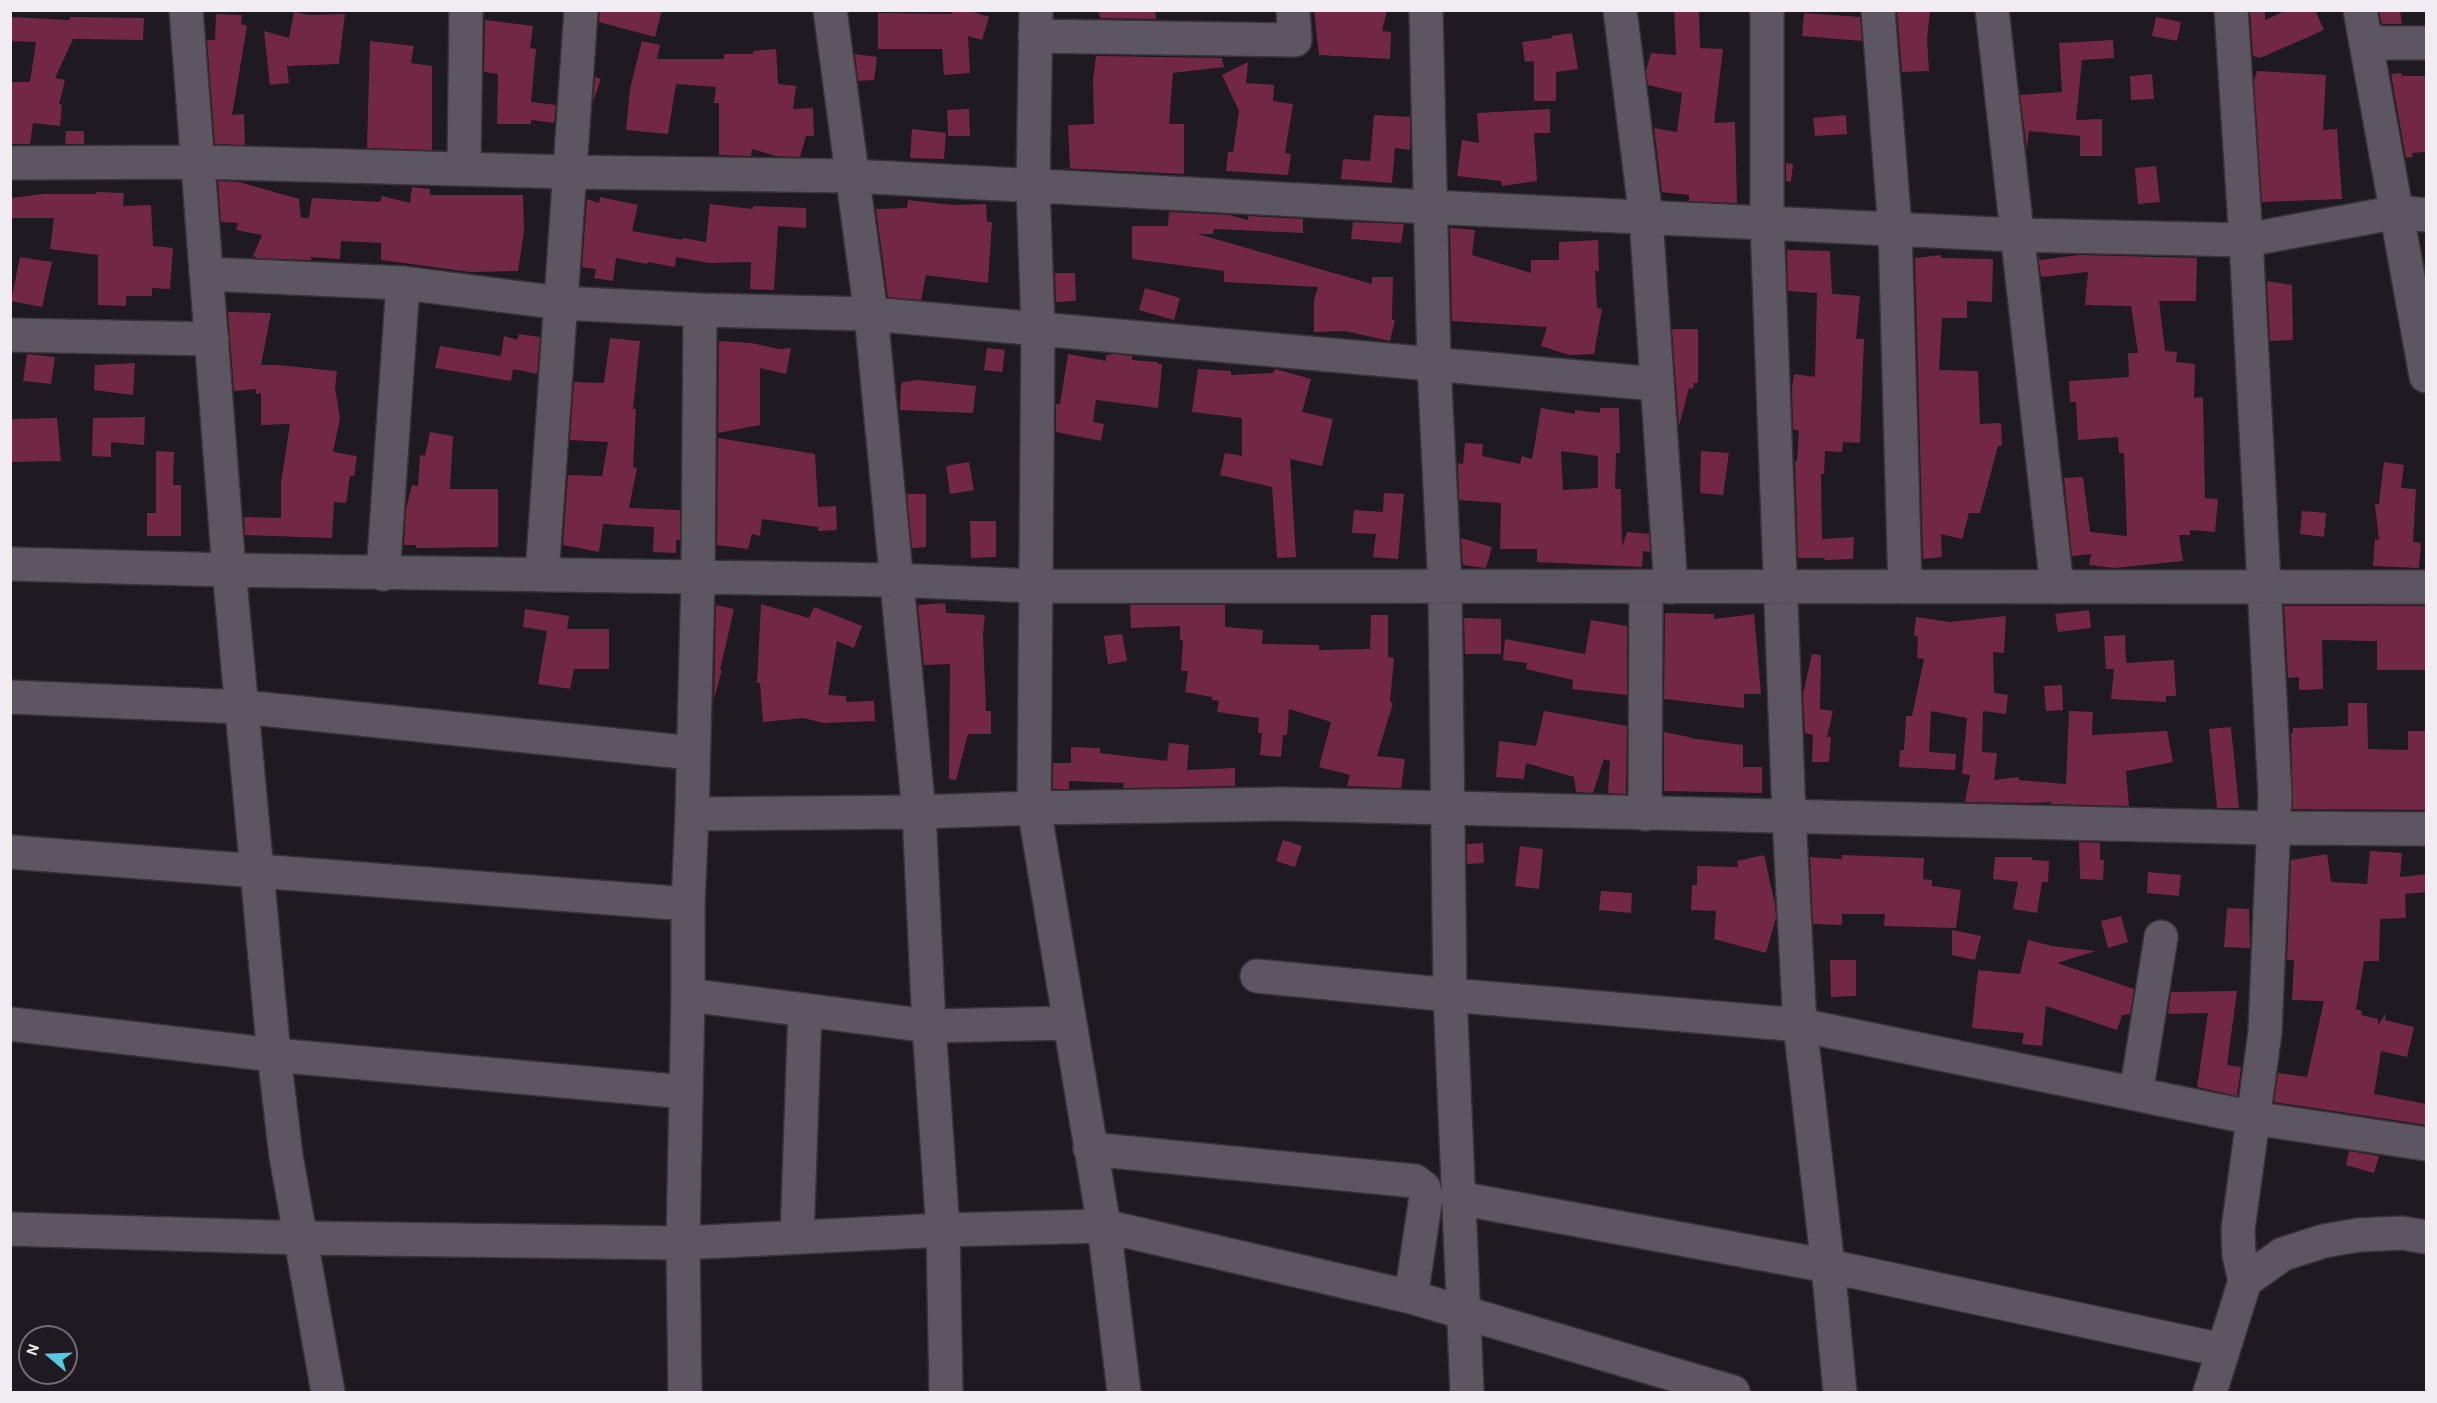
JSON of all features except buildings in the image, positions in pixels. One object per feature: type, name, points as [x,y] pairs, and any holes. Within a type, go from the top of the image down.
[{"type":"street","points":[[186,10],[230,570],[274,1055],[286,1156],[328,1392]]},
{"type":"street","points":[[464,169],[466,10]]},
{"type":"street","points":[[542,575],[581,10]]},
{"type":"street","points":[[830,10],[871,314],[919,812],[929,1026],[943,1230],[946,1392]]},
{"type":"street","points":[[1124,1392],[1104,1226],[1034,808],[1034,586],[1038,327],[1033,186],[1036,23],[1295,40],[1293,10]]},
{"type":"street","points":[[1426,10],[1434,364],[1445,587],[1450,995],[1467,1392]]},
{"type":"street","points":[[1620,10],[1646,218],[1656,384],[1659,587],[1645,814]]},
{"type":"street","points":[[1767,10],[1767,223],[1780,587],[1800,1025],[1840,1392]]},
{"type":"street","points":[[1878,10],[1895,229],[1905,587]]},
{"type":"street","points":[[1992,10],[2057,587]]},
{"type":"street","points":[[2210,1392],[2245,1281],[2239,1256],[2238,1229],[2265,1032],[2275,795],[2246,240],[2231,10]]},
{"type":"street","points":[[2360,10],[2366,43],[2412,213],[2427,376]]},
{"type":"street","points":[[2366,43],[2427,43]]},
{"type":"street","points":[[10,163],[198,162],[570,172],[852,176],[1646,218],[2017,235],[2246,240],[2412,213]]},
{"type":"street","points":[[206,274],[403,283],[561,303],[700,310],[871,314],[1038,327],[1656,384]]},
{"type":"street","points":[[383,574],[403,283]]},
{"type":"street","points":[[685,1392],[683,1243],[688,904],[698,577],[700,310]]},
{"type":"street","points":[[10,334],[212,339]]},
{"type":"street","points":[[10,564],[383,574],[895,580],[1034,586],[2427,587]]},
{"type":"street","points":[[10,697],[243,707],[693,753]]},
{"type":"street","points":[[692,814],[919,812],[1284,804],[2273,828],[2427,829]]},
{"type":"street","points":[[10,852],[688,904]]},
{"type":"street","points":[[2136,1094],[2161,937]]},
{"type":"street","points":[[1257,976],[1800,1025],[2253,1118],[2427,1144]]},
{"type":"street","points":[[688,995],[929,1026],[1069,1023]]},
{"type":"street","points":[[797,1238],[805,1010]]},
{"type":"street","points":[[10,1024],[274,1055],[686,1092]]},
{"type":"street","points":[[1090,1149],[1415,1181],[1424,1188],[1426,1197],[1411,1297]]},
{"type":"street","points":[[1458,1198],[1828,1266],[2222,1350]]},
{"type":"street","points":[[10,1229],[302,1238],[683,1243],[943,1230],[1104,1226],[1411,1297],[1733,1392]]},
{"type":"street","points":[[2245,1281],[2283,1254],[2324,1241],[2358,1235],[2402,1233],[2427,1238]]}]
